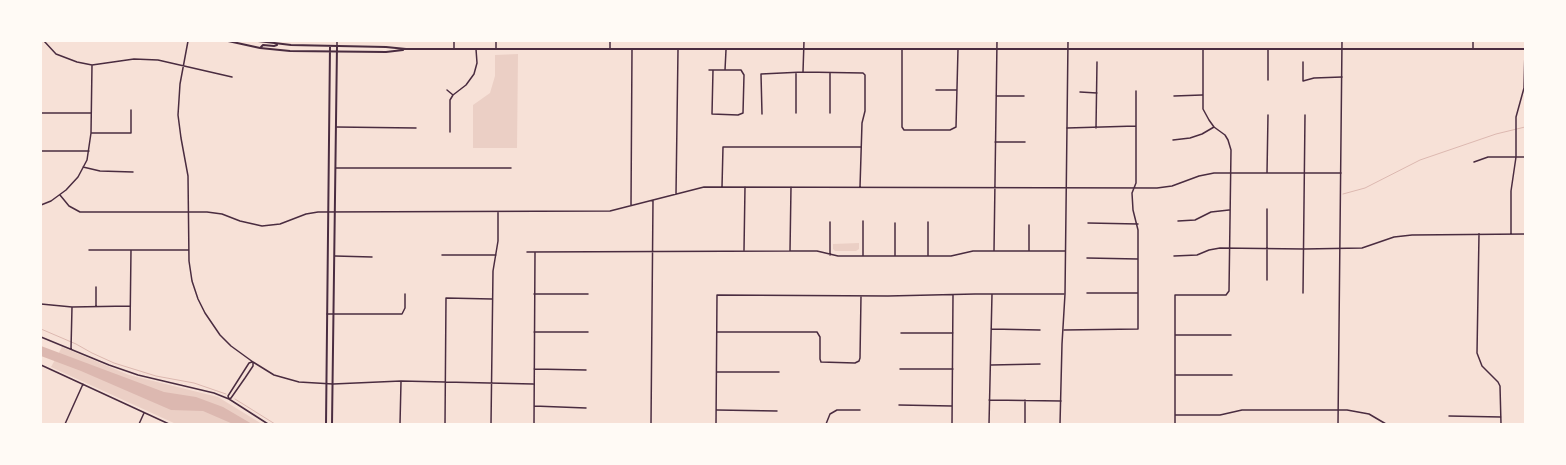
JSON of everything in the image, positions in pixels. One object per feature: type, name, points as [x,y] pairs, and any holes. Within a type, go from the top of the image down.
[{"type":"main road","points":[[228,41],[260,48],[290,51],[386,52],[406,49]]},
{"type":"main road","points":[[258,41],[278,44],[386,47],[406,49],[1525,49]]},
{"type":"main road","points":[[260,48],[263,45],[274,46],[278,44]]},
{"type":"main road","points":[[326,424],[330,46]]},
{"type":"main road","points":[[332,424],[337,46]]},
{"type":"street","points":[[44,41],[51,50],[59,56],[77,62],[92,64],[145,58],[166,61],[232,77]]},
{"type":"street","points":[[188,41],[178,96],[180,138],[188,176],[188,250],[192,280],[198,299],[205,313],[225,340],[240,354],[274,375],[298,382],[333,384],[401,381],[533,384]]},
{"type":"street","points":[[337,46],[338,41]]},
{"type":"street","points":[[454,41],[454,49]]},
{"type":"street","points":[[496,41],[496,49]]},
{"type":"street","points":[[610,41],[610,49]]},
{"type":"street","points":[[803,72],[804,41]]},
{"type":"street","points":[[994,251],[996,41]]},
{"type":"street","points":[[1060,424],[1065,294],[1068,41]]},
{"type":"street","points":[[1338,424],[1342,41]]},
{"type":"street","points":[[1473,41],[1473,49]]},
{"type":"street","points":[[450,132],[449,103],[453,95],[466,85],[474,74],[477,63],[476,49]]},
{"type":"street","points":[[631,206],[632,49]]},
{"type":"street","points":[[902,49],[901,124],[904,130],[953,129],[956,127],[958,49]]},
{"type":"street","points":[[1175,424],[1175,295],[1226,295],[1229,291],[1231,150],[1225,135],[1214,127],[1205,115],[1202,95],[1203,49]]},
{"type":"street","points":[[1268,49],[1268,80]]},
{"type":"street","points":[[1511,234],[1511,191],[1516,157],[1516,117],[1525,88],[1525,49]]},
{"type":"street","points":[[676,194],[678,50]]},
{"type":"street","points":[[725,70],[726,50]]},
{"type":"street","points":[[1096,128],[1097,62]]},
{"type":"street","points":[[1303,62],[1303,81],[1314,78],[1342,77]]},
{"type":"street","points":[[41,205],[60,195],[76,179],[83,167],[89,151],[91,133],[92,64]]},
{"type":"street","points":[[709,70],[713,70],[725,70],[741,70],[744,75],[743,113],[738,115],[712,114],[713,70]]},
{"type":"street","points":[[762,114],[761,74],[803,72],[863,73],[865,75],[865,111],[862,123],[860,187]]},
{"type":"street","points":[[796,73],[796,113]]},
{"type":"street","points":[[830,73],[830,113]]},
{"type":"street","points":[[447,90],[453,95]]},
{"type":"street","points":[[936,90],[957,90]]},
{"type":"street","points":[[1064,330],[1138,329],[1138,224],[1132,207],[1132,193],[1136,182],[1136,91]]},
{"type":"street","points":[[1080,92],[1097,93]]},
{"type":"street","points":[[1174,96],[1202,95]]},
{"type":"street","points":[[996,96],[1024,96]]},
{"type":"street","points":[[91,133],[131,133],[131,110]]},
{"type":"street","points":[[41,113],[91,113]]},
{"type":"street","points":[[1267,173],[1268,115]]},
{"type":"street","points":[[1303,293],[1305,115]]},
{"type":"street","points":[[1067,128],[1096,128],[1116,125],[1136,126]]},
{"type":"street","points":[[336,127],[416,128]]},
{"type":"street","points":[[1173,140],[1190,138],[1202,134],[1214,127]]},
{"type":"street","points":[[995,142],[1025,142]]},
{"type":"street","points":[[722,187],[723,147],[861,147]]},
{"type":"street","points":[[41,151],[89,151]]},
{"type":"street","points":[[1474,162],[1488,157],[1525,157]]},
{"type":"street","points":[[83,167],[100,171],[132,172]]},
{"type":"street","points":[[336,168],[511,168]]},
{"type":"street","points":[[60,195],[69,206],[80,212],[206,212],[222,214],[240,221],[262,226],[280,224],[306,214],[328,212],[610,211],[704,187],[1134,188],[1177,185],[1202,175],[1231,173],[1341,173]]},
{"type":"street","points":[[744,250],[745,187]]},
{"type":"street","points":[[790,251],[791,187]]},
{"type":"street","points":[[652,424],[653,200]]},
{"type":"street","points":[[1267,209],[1267,280]]},
{"type":"street","points":[[1178,221],[1195,220],[1211,212],[1230,210]]},
{"type":"street","points":[[491,424],[492,299],[493,271],[498,241],[498,212]]},
{"type":"street","points":[[863,221],[863,256]]},
{"type":"street","points":[[830,222],[830,255]]},
{"type":"street","points":[[928,222],[928,256]]},
{"type":"street","points":[[895,256],[896,223]]},
{"type":"street","points":[[1088,223],[1138,224]]},
{"type":"street","points":[[1029,225],[1029,251]]},
{"type":"street","points":[[1479,234],[1477,353],[1482,366],[1498,382],[1501,390],[1501,424]]},
{"type":"street","points":[[1174,256],[1197,255],[1214,249],[1229,248],[1340,249],[1367,247],[1404,235],[1525,234]]},
{"type":"street","points":[[130,330],[131,249]]},
{"type":"street","points":[[89,250],[188,250]]},
{"type":"street","points":[[527,252],[744,250],[817,251],[830,255],[863,256],[951,256],[969,251],[1065,251]]},
{"type":"street","points":[[534,424],[533,384],[535,251]]},
{"type":"street","points":[[442,254],[496,255]]},
{"type":"street","points":[[335,256],[372,256]]},
{"type":"street","points":[[1087,258],[1138,259]]},
{"type":"street","points":[[96,287],[96,306]]},
{"type":"street","points":[[1087,294],[1138,293]]},
{"type":"street","points":[[327,314],[402,314],[405,308],[405,294]]},
{"type":"street","points":[[534,294],[588,294]]},
{"type":"street","points":[[989,424],[992,294]]},
{"type":"street","points":[[716,424],[717,295],[861,296],[1065,294]]},
{"type":"street","points":[[952,424],[953,295]]},
{"type":"street","points":[[717,332],[817,332],[820,337],[821,362],[855,363],[859,361],[860,358],[861,296]]},
{"type":"street","points":[[445,424],[446,298],[492,299]]},
{"type":"street","points":[[41,304],[72,307],[130,306]]},
{"type":"street","points":[[71,348],[72,307]]},
{"type":"street","points":[[991,329],[1040,330]]},
{"type":"street","points":[[534,332],[588,332]]},
{"type":"street","points":[[901,332],[953,333]]},
{"type":"street","points":[[1175,335],[1232,335]]},
{"type":"street","points":[[41,337],[71,348],[109,365],[138,375],[195,388],[229,399],[268,424]]},
{"type":"street","points":[[229,399],[228,396],[231,391],[249,363],[252,362]]},
{"type":"street","points":[[229,399],[252,366],[252,362]]},
{"type":"street","points":[[991,365],[1040,364]]},
{"type":"street","points":[[41,365],[170,424]]},
{"type":"street","points":[[534,369],[586,370]]},
{"type":"street","points":[[900,369],[952,369]]},
{"type":"street","points":[[716,372],[779,372]]},
{"type":"street","points":[[1175,375],[1232,375]]},
{"type":"street","points":[[400,424],[401,381]]},
{"type":"street","points":[[65,424],[83,384]]},
{"type":"street","points":[[989,400],[1061,401]]},
{"type":"street","points":[[1025,400],[1025,424]]},
{"type":"street","points":[[899,405],[952,406]]},
{"type":"street","points":[[533,406],[586,408]]},
{"type":"street","points":[[716,410],[777,411]]},
{"type":"street","points":[[826,424],[830,414],[837,410],[860,410]]},
{"type":"street","points":[[1175,415],[1220,416],[1242,410],[1338,410],[1362,412],[1373,416],[1386,424]]},
{"type":"street","points":[[139,424],[144,412]]},
{"type":"street","points":[[1449,416],[1501,417]]},
{"type":"shaded area","points":[[518,54],[517,148],[473,148],[473,105],[490,93],[495,76],[495,55]]},
{"type":"shaded area","points":[[859,243],[859,249],[856,251],[835,251],[833,249],[833,244]]},
{"type":"shaded area","points":[[41,346],[164,392],[196,397],[223,407],[252,424],[233,424],[203,411],[171,410],[81,371],[41,356]]},
{"type":"shaded area","points":[[62,347],[129,375],[218,397],[262,424],[176,424],[51,367]]},
{"type":"waterway","points":[[1343,194],[1365,188],[1420,160],[1496,134],[1525,127]]},
{"type":"waterway","points":[[41,329],[114,363],[156,376],[194,383],[226,394]]},
{"type":"waterway","points":[[235,399],[275,424]]}]
